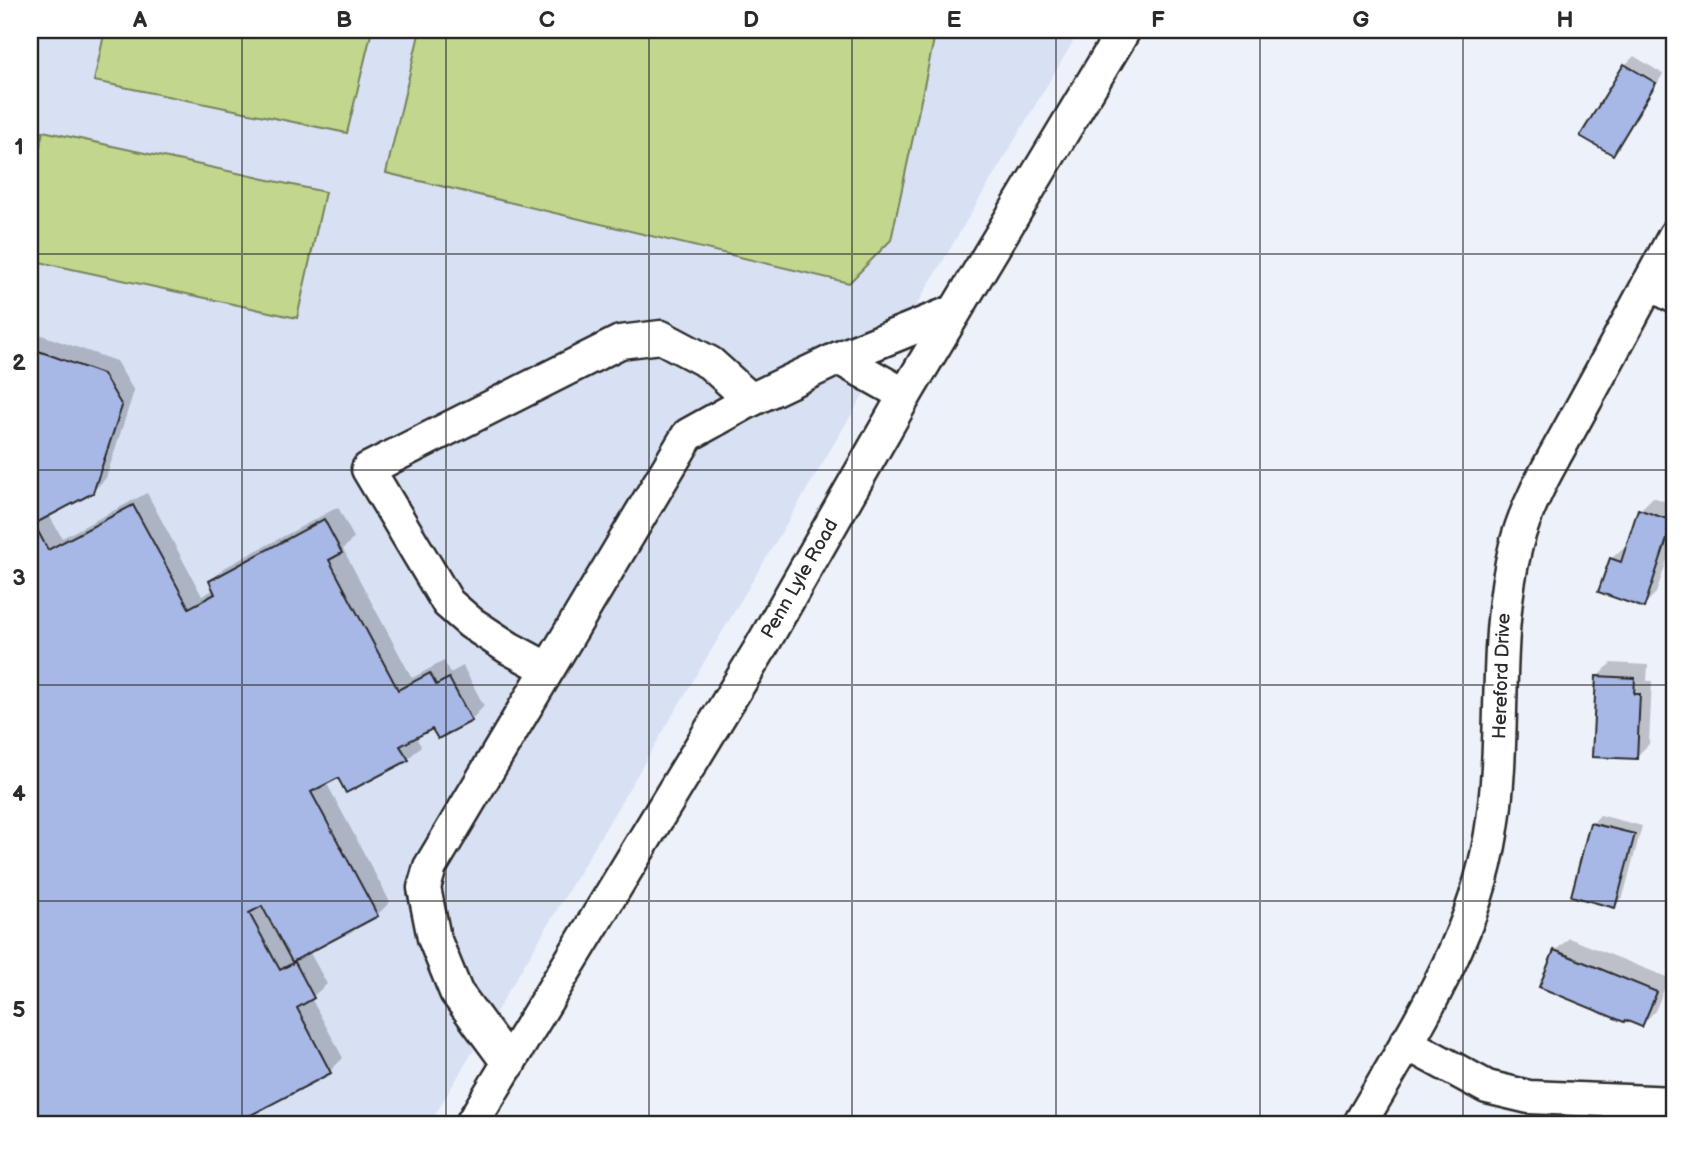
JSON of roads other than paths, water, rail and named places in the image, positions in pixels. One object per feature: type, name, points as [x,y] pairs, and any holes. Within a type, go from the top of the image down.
[{"type":"street","name":"Penn Lyle Road","points":[[471,1125],[760,649],[905,395],[1124,30]]},
{"type":"street","name":"Hereford Drive","points":[[1359,1125],[1439,985],[1458,948],[1476,898],[1491,836],[1498,783],[1502,642],[1506,595],[1517,543],[1536,492],[1662,290],[1675,235]]},
{"type":"street","points":[[509,1064],[456,992],[434,937],[424,888],[430,867],[688,435],[751,400],[839,358],[955,312]]},
{"type":"street","points":[[548,669],[499,642],[448,603],[369,469],[620,342],[661,337],[710,363],[751,400]]},
{"type":"street","points":[[839,358],[905,395]]},
{"type":"street","points":[[1406,1043],[1487,1087],[1529,1097],[1675,1103]]}]
